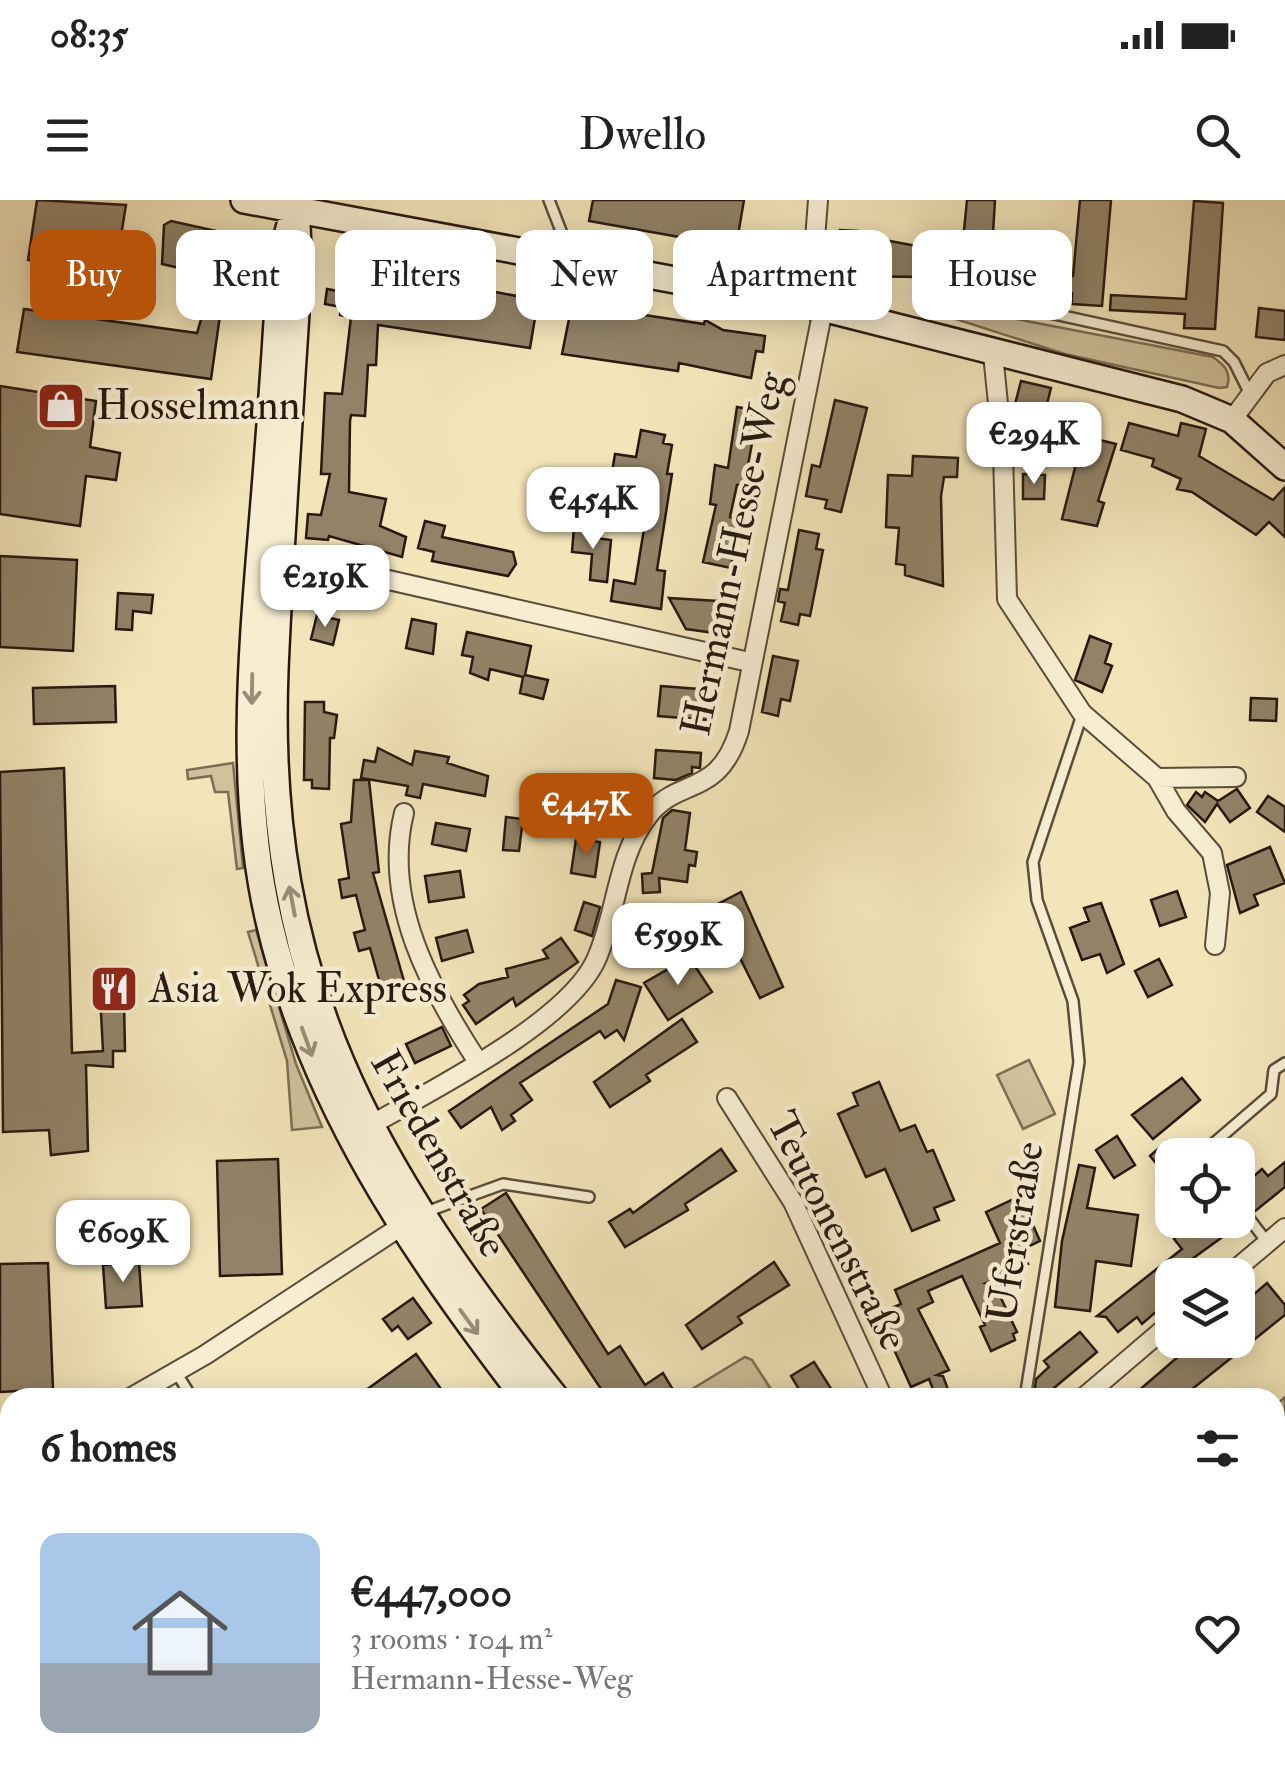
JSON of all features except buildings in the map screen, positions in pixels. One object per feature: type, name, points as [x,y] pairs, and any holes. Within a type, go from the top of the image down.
[{"type":"main road","points":[[244,200],[297,205],[516,248]]},
{"type":"main road","name":"Friedenstraße","points":[[297,205],[299,260],[275,673],[282,847],[309,984],[340,1066],[410,1221],[548,1388]]},
{"type":"main road","name":"Friedenstraße","points":[[297,205],[281,257],[254,635],[254,816],[268,919],[286,984],[348,1137],[410,1221],[519,1388]]},
{"type":"main road","points":[[866,320],[1182,400],[1232,420],[1285,467]]},
{"type":"street","name":"Hermann-Hesse-Weg","points":[[818,200],[818,230]]},
{"type":"street","name":"Hermann-Hesse-Weg","points":[[369,1126],[478,1062],[548,1014],[588,975],[600,950],[632,843],[643,822],[658,805],[710,779],[730,754],[738,731],[815,320]]},
{"type":"street","points":[[993,354],[1003,453],[1005,594],[1014,615],[1082,714],[1157,778],[1216,864],[1220,914],[1214,946]]},
{"type":"street","points":[[1232,420],[1266,373],[1285,365]]},
{"type":"street","points":[[282,556],[750,662]]},
{"type":"street","points":[[1157,778],[1236,776]]},
{"type":"street","points":[[404,813],[399,834],[400,882],[421,962],[439,1002],[478,1062]]},
{"type":"street","name":"Teutonenstraße","points":[[727,1098],[793,1202],[878,1388]]},
{"type":"street","points":[[148,1388],[410,1221]]},
{"type":"street","points":[[1249,1258],[1285,1228]]},
{"type":"street","points":[[1095,1388],[1155,1336]]},
{"type":"lane","points":[[549,200],[548,208],[559,230]]},
{"type":"lane","points":[[1072,318],[1223,351],[1250,394]]},
{"type":"lane","name":"Uferstraße","points":[[1028,1388],[1078,1078],[1073,1001],[1039,908],[1032,876],[1042,826],[1082,714]]},
{"type":"lane","points":[[1220,1138],[1270,1094],[1274,1070],[1285,1062]]},
{"type":"lane","points":[[410,1221],[503,1184],[589,1196]]},
{"type":"lane","points":[[1255,1226],[1268,1242]]},
{"type":"lane","points":[[176,1372],[186,1388]]},
{"type":"shaded area","points":[[959,320],[1021,320],[1213,357],[1226,369],[1227,387],[1219,388],[1065,354]]},
{"type":"shaded area","points":[[233,763],[243,868],[237,869],[228,792],[215,792],[211,776],[188,779],[187,770]]},
{"type":"shaded area","points":[[256,930],[296,1064],[322,1127],[292,1130],[287,1061],[248,932]]},
{"type":"shaded area","points":[[1029,1060],[1055,1114],[1023,1129],[997,1075]]},
{"type":"shaded area","points":[[745,1357],[752,1360],[770,1388],[694,1388]]},
{"type":"place","name":"Hosselmann","points":[[61,406]]},
{"type":"place","name":"Asia Wok Express","points":[[114,989]]}]
